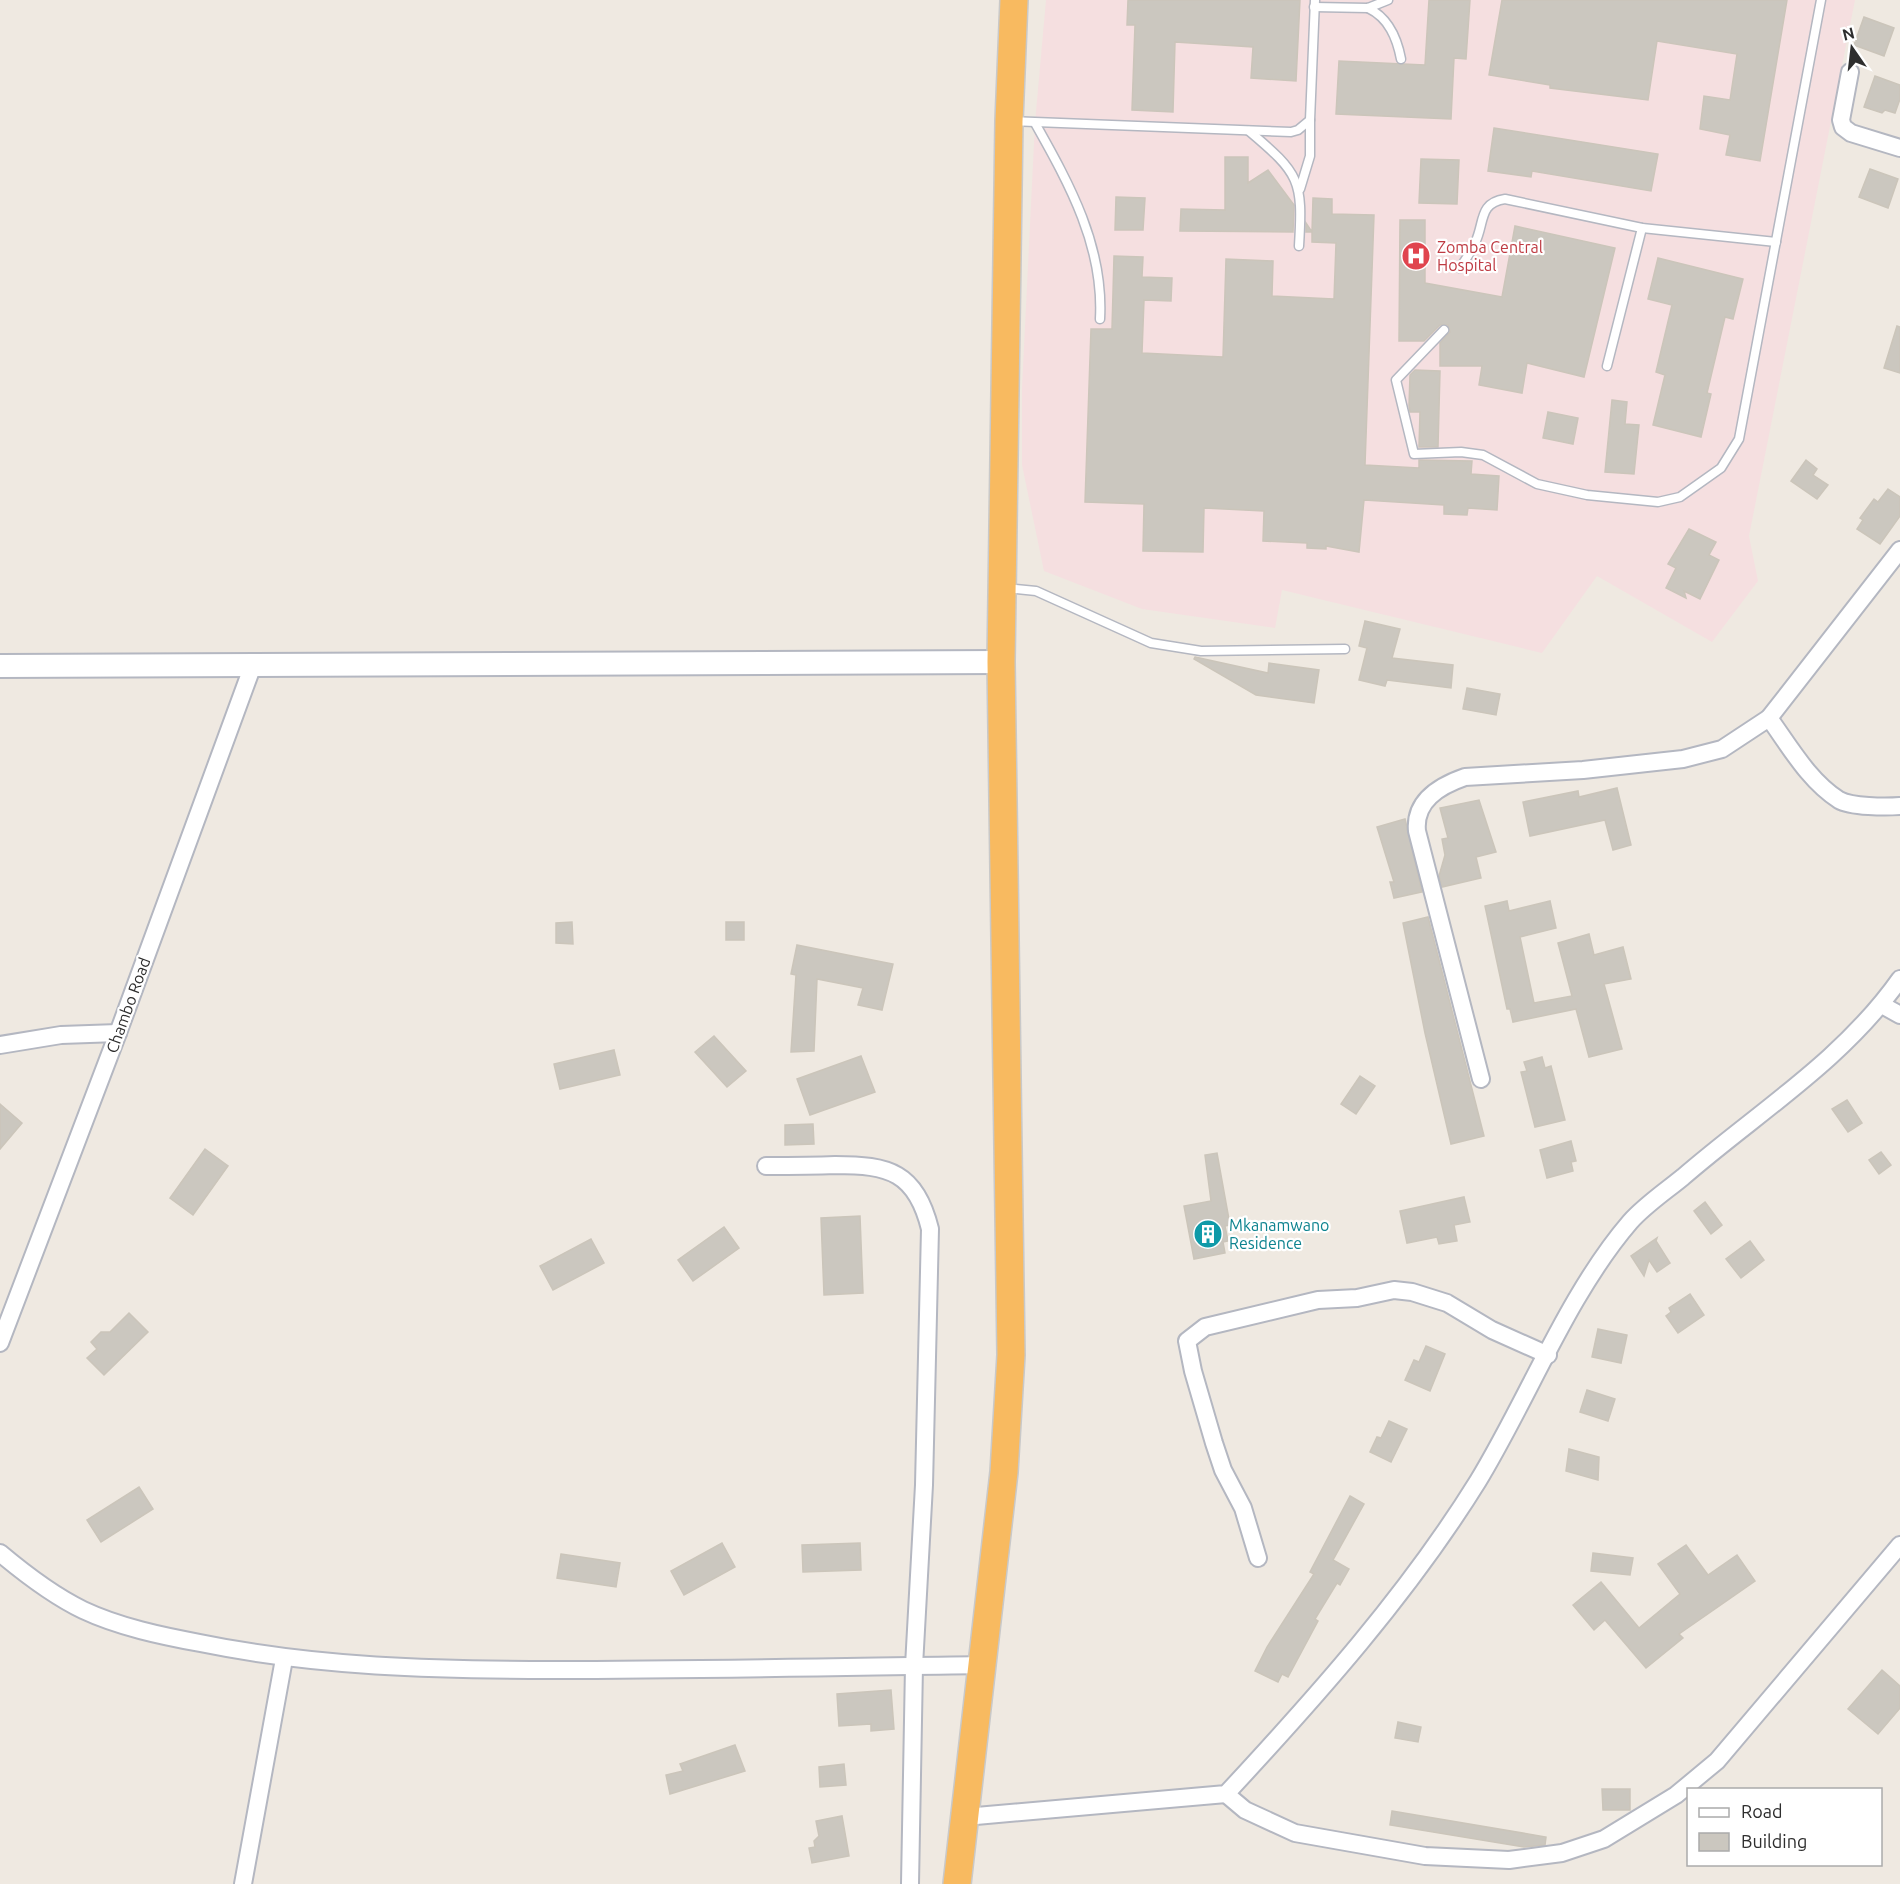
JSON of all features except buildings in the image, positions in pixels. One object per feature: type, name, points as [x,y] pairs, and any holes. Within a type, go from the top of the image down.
[{"type":"highway","points":[[957,1884],[1004,1472],[1011,1355],[1001,662],[1002,588],[1022,122],[1014,0]]},
{"type":"main road","points":[[0,666],[1001,662]]},
{"type":"street","points":[[1850,72],[1841,120],[1843,127],[1851,133],[1900,148]]},
{"type":"street","points":[[1481,1079],[1417,831],[1416,818],[1426,799],[1446,784],[1465,777],[1583,770],[1683,759],[1722,749],[1769,718],[1900,550]]},
{"type":"street","name":"Chambo Road","points":[[0,1343],[118,1033],[253,665]]},
{"type":"street","points":[[1769,718],[1813,778],[1841,802],[1886,807],[1900,806]]},
{"type":"street","points":[[965,1817],[1226,1794],[1328,1681],[1413,1575],[1478,1481],[1593,1275],[1631,1221],[1703,1159],[1816,1072],[1882,1005],[1900,979]]},
{"type":"street","points":[[1882,1005],[1900,1015]]},
{"type":"street","points":[[0,1045],[61,1035],[118,1033]]},
{"type":"street","points":[[766,1166],[870,1165],[896,1174],[911,1185],[925,1209],[930,1229],[925,1474],[914,1666],[910,1884]]},
{"type":"street","points":[[1258,1558],[1243,1508],[1223,1470],[1192,1371],[1187,1341],[1194,1334],[1205,1327],[1318,1300],[1357,1298],[1394,1290],[1412,1292],[1447,1303],[1492,1330],[1548,1355]]},
{"type":"street","points":[[1226,1794],[1245,1810],[1295,1833],[1425,1856],[1509,1860],[1562,1853],[1604,1839],[1676,1795],[1717,1761],[1900,1545]]},
{"type":"street","points":[[0,1553],[24,1573],[84,1610],[158,1635],[284,1659],[379,1667],[487,1670],[723,1670],[983,1665]]},
{"type":"street","points":[[243,1884],[284,1659]]},
{"type":"lane","points":[[1368,8],[1388,0]]},
{"type":"lane","points":[[1444,330],[1396,380],[1397,392],[1414,454],[1461,452],[1483,455],[1512,468],[1537,484],[1587,495],[1658,502],[1680,497],[1721,468],[1739,439],[1821,0]]},
{"type":"lane","points":[[1299,190],[1310,156],[1315,4],[1368,8],[1380,14],[1388,24],[1399,47],[1401,59]]},
{"type":"lane","points":[[1022,122],[1291,132],[1298,130],[1310,120]]},
{"type":"lane","points":[[1022,122],[1059,165],[1089,235],[1100,280],[1100,319]]},
{"type":"lane","points":[[1248,131],[1289,169],[1299,190],[1302,204],[1299,246]]},
{"type":"lane","points":[[1460,268],[1476,242],[1485,209],[1493,201],[1505,200],[1642,228],[1776,242]]},
{"type":"lane","points":[[1607,366],[1642,228]]},
{"type":"lane","points":[[1002,588],[1036,591],[1151,643],[1201,651],[1345,649]]},
{"type":"shaded area","name":"Zomba Central Hospital","points":[[1046,0],[1855,0],[1749,536],[1758,581],[1712,642],[1597,576],[1542,653],[1282,590],[1275,628],[1142,609],[1044,571],[1022,465],[1022,388],[1035,123]]},
{"type":"place","name":"Zomba Central Hospital","points":[[1416,256]]},
{"type":"place","name":"Mkanamwano Residence","points":[[1208,1234]]}]
